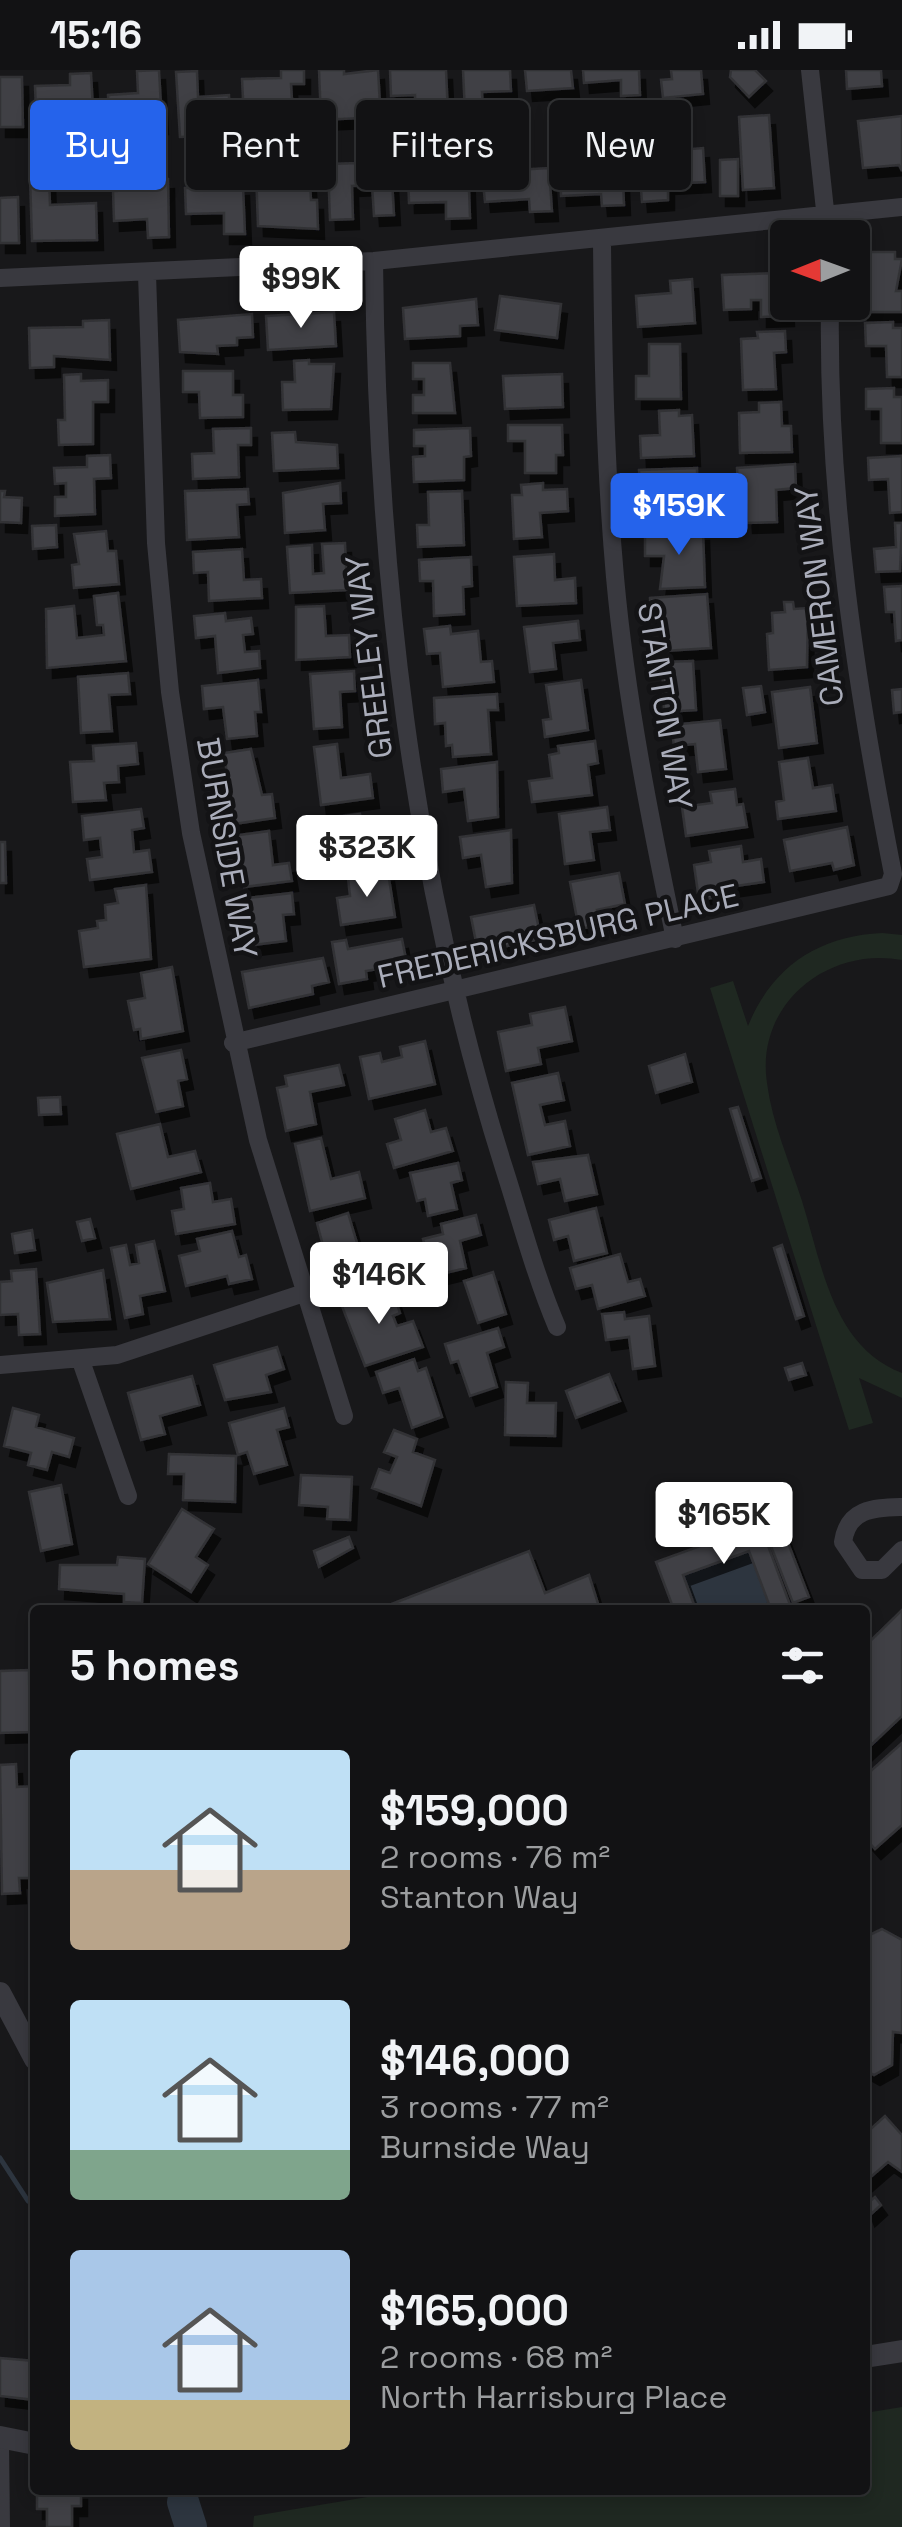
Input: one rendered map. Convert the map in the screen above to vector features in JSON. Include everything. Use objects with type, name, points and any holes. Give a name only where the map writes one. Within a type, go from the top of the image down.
[{"type":"street","points":[[810,70],[826,218]]},
{"type":"street","points":[[0,278],[374,261],[602,241],[902,207]]},
{"type":"street","name":"STANTON WAY","points":[[602,241],[604,416],[615,578],[634,729],[675,939]]},
{"type":"street","name":"GREELEY WAY","points":[[374,261],[381,496],[396,662],[419,816],[455,991],[484,1104],[557,1326]]},
{"type":"street","name":"BURNSIDE WAY","points":[[147,274],[156,543],[170,692],[191,833],[233,1043],[304,1293],[344,1416]]},
{"type":"street","name":"CAMERON WAY","points":[[831,320],[836,495],[848,615],[892,880]]},
{"type":"street","name":"FREDERICKSBURG PLACE","points":[[233,1043],[882,889],[892,880]]},
{"type":"street","points":[[0,1364],[81,1361],[117,1355],[304,1293]]},
{"type":"street","points":[[81,1361],[128,1496]]},
{"type":"street","points":[[902,1506],[867,1508],[857,1514],[848,1523],[843,1542],[862,1570],[892,1564],[902,1550]]},
{"type":"street","points":[[0,1994],[30,2050]]},
{"type":"street","points":[[870,2357],[902,2350]]},
{"type":"street","points":[[1,2527],[0,2439],[30,2443]]},
{"type":"shaded area","points":[[882,933],[902,935],[902,960],[874,958],[848,962],[802,987],[773,1028],[766,1054],[773,1113],[833,1300],[860,1344],[902,1373],[902,1398],[859,1378],[873,1423],[849,1430],[710,988],[733,981],[748,1026],[770,987],[800,958],[837,940]]},
{"type":"shaded area","points":[[749,1551],[769,1605],[694,1605],[683,1575]]},
{"type":"shaded area","points":[[902,2407],[902,2527],[253,2527],[254,2516],[379,2495],[870,2495],[870,2412]]},
{"type":"building","points":[[159,70],[161,100],[108,100],[108,95],[138,93],[137,71]]},
{"type":"building","points":[[281,70],[304,70],[304,84],[291,84],[292,100],[243,100],[242,79],[281,78]]},
{"type":"building","points":[[319,70],[344,70],[344,74],[378,70],[380,100],[356,100],[356,118],[336,119],[336,100],[320,100]]},
{"type":"building","points":[[390,70],[446,70],[447,100],[391,96]]},
{"type":"building","points":[[463,70],[510,70],[511,91],[482,92],[482,100],[464,100]]},
{"type":"building","points":[[525,70],[571,70],[573,88],[527,91]]},
{"type":"building","points":[[583,70],[639,70],[640,95],[621,96],[621,80],[584,83]]},
{"type":"building","points":[[671,70],[701,70],[703,94],[663,98],[661,80],[672,79]]},
{"type":"building","points":[[731,70],[755,70],[766,81],[749,97],[730,77]]},
{"type":"building","points":[[846,70],[881,70],[882,86],[847,89]]},
{"type":"building","points":[[197,71],[198,97],[229,95],[229,100],[186,100],[186,137],[180,137],[176,72]]},
{"type":"building","points":[[91,73],[92,100],[36,100],[35,86],[70,85],[70,74]]},
{"type":"building","points":[[0,77],[22,77],[23,127],[0,127]]},
{"type":"building","points":[[769,115],[774,188],[743,190],[739,117]]},
{"type":"building","points":[[902,116],[902,171],[899,165],[863,168],[858,121]]},
{"type":"building","points":[[703,148],[705,182],[691,183],[691,149]]},
{"type":"building","points":[[738,159],[738,196],[720,196],[720,160]]},
{"type":"building","points":[[356,163],[353,219],[330,220],[329,190],[336,190],[336,164]]},
{"type":"building","points":[[549,168],[552,211],[530,212],[529,199],[485,202],[484,190],[529,190],[529,169]]},
{"type":"building","points":[[166,179],[169,237],[148,238],[147,219],[114,221],[113,191],[166,190]]},
{"type":"building","points":[[185,188],[243,190],[245,234],[224,234],[224,213],[186,214]]},
{"type":"building","points":[[30,190],[49,190],[50,205],[96,203],[97,240],[32,241]]},
{"type":"building","points":[[257,190],[310,190],[311,200],[317,200],[318,229],[258,226]]},
{"type":"building","points":[[372,190],[393,190],[394,215],[374,216]]},
{"type":"building","points":[[409,190],[469,190],[470,218],[446,219],[446,202],[409,203]]},
{"type":"building","points":[[561,190],[623,190],[624,205],[602,206],[601,194],[561,196]]},
{"type":"building","points":[[641,190],[668,190],[668,200],[642,202]]},
{"type":"building","points":[[18,197],[19,243],[0,243],[0,198]]},
{"type":"building","points":[[870,252],[895,252],[895,259],[902,259],[896,291],[902,291],[902,312],[870,312]]},
{"type":"building","points":[[770,273],[770,317],[761,317],[761,300],[751,300],[751,309],[724,310],[722,275]]},
{"type":"building","points":[[692,279],[695,323],[638,327],[636,296],[671,293],[670,281]]},
{"type":"building","points":[[500,296],[561,304],[557,338],[495,330]]},
{"type":"building","points":[[476,299],[478,325],[460,326],[460,336],[405,339],[403,308]]},
{"type":"building","points":[[334,312],[336,346],[268,350],[266,316]]},
{"type":"building","points":[[252,314],[253,337],[237,338],[237,345],[217,346],[218,354],[180,352],[178,320]]},
{"type":"building","points":[[109,320],[110,360],[54,356],[54,367],[30,368],[29,328],[83,327],[83,321]]},
{"type":"building","points":[[893,322],[893,328],[902,328],[902,377],[887,377],[886,346],[866,346],[865,323]]},
{"type":"building","points":[[785,331],[786,352],[774,353],[776,389],[743,390],[741,339],[758,338],[757,332]]},
{"type":"building","points":[[649,344],[680,344],[681,399],[636,399],[636,376],[649,376]]},
{"type":"building","points":[[309,360],[309,364],[334,364],[331,409],[283,410],[282,382],[295,382],[294,361]]},
{"type":"building","points":[[413,363],[450,363],[455,413],[413,413],[413,395],[424,395],[424,379],[413,379]]},
{"type":"building","points":[[183,371],[233,371],[233,395],[243,395],[243,417],[200,418],[199,392],[183,392]]},
{"type":"building","points":[[81,374],[81,381],[108,380],[108,402],[93,402],[93,444],[59,445],[58,420],[65,420],[64,375]]},
{"type":"building","points":[[562,374],[563,407],[505,409],[503,376]]},
{"type":"building","points":[[894,388],[894,397],[902,397],[902,443],[881,443],[881,409],[866,409],[866,389]]},
{"type":"building","points":[[781,402],[782,426],[791,426],[792,452],[740,453],[739,413],[759,412],[759,403]]},
{"type":"building","points":[[679,410],[679,416],[692,415],[694,456],[641,458],[640,436],[660,435],[659,411]]},
{"type":"building","points":[[508,425],[562,425],[563,455],[556,455],[556,473],[525,473],[525,441],[508,441]]},
{"type":"building","points":[[251,428],[251,445],[238,445],[239,477],[193,479],[192,454],[214,453],[213,429]]},
{"type":"building","points":[[470,428],[471,456],[464,457],[464,480],[414,482],[413,457],[425,456],[425,446],[414,446],[414,430]]},
{"type":"building","points":[[295,432],[296,442],[337,445],[338,468],[274,471],[272,433]]},
{"type":"building","points":[[110,455],[111,478],[94,479],[95,514],[55,516],[55,497],[66,497],[66,483],[55,484],[54,468],[87,467],[87,456]]},
{"type":"building","points":[[902,456],[902,512],[890,513],[888,479],[869,480],[868,458]]},
{"type":"building","points":[[795,464],[796,488],[776,490],[777,522],[747,523],[745,491],[738,491],[737,468]]},
{"type":"building","points":[[697,468],[699,520],[663,521],[661,493],[640,493],[639,470]]},
{"type":"building","points":[[340,483],[341,503],[323,504],[325,530],[285,533],[283,493]]},
{"type":"building","points":[[543,483],[543,490],[567,489],[568,511],[540,513],[542,537],[514,539],[512,495],[522,495],[521,485]]},
{"type":"building","points":[[248,489],[249,504],[237,505],[239,537],[187,540],[185,491]]},
{"type":"building","points":[[0,491],[5,491],[4,497],[22,498],[21,523],[0,522]]},
{"type":"building","points":[[462,491],[464,545],[418,547],[417,525],[429,525],[428,492]]},
{"type":"building","points":[[895,523],[902,523],[900,571],[876,572],[874,549],[896,547]]},
{"type":"building","points":[[56,525],[57,547],[33,549],[32,526]]},
{"type":"building","points":[[106,531],[108,551],[116,551],[119,584],[74,588],[72,565],[79,564],[74,534]]},
{"type":"building","points":[[703,531],[705,587],[660,589],[664,556],[645,556],[645,533]]},
{"type":"building","points":[[345,543],[347,590],[290,593],[287,547],[312,545],[313,574],[324,573],[322,544]]},
{"type":"building","points":[[242,549],[244,580],[261,579],[262,598],[209,601],[208,572],[194,573],[193,552]]},
{"type":"building","points":[[554,554],[555,580],[575,578],[576,603],[517,606],[514,557]]},
{"type":"building","points":[[471,557],[472,586],[463,587],[464,614],[434,616],[433,581],[420,581],[419,560]]},
{"type":"building","points":[[902,586],[902,640],[896,641],[894,612],[886,612],[884,587]]},
{"type":"building","points":[[118,593],[126,661],[47,668],[46,609],[74,606],[77,638],[104,635],[103,625],[97,625],[94,596]]},
{"type":"building","points":[[707,594],[711,648],[665,651],[664,621],[651,622],[650,598]]},
{"type":"building","points":[[784,602],[793,602],[794,609],[808,608],[807,667],[769,670],[767,634],[773,633],[772,613],[785,612]]},
{"type":"building","points":[[324,606],[326,636],[349,635],[350,657],[296,660],[296,607]]},
{"type":"building","points":[[225,613],[226,621],[251,618],[253,634],[243,635],[245,652],[259,651],[260,668],[218,673],[215,636],[196,638],[194,616]]},
{"type":"building","points":[[578,621],[580,640],[553,643],[556,669],[530,672],[524,627]]},
{"type":"building","points":[[450,626],[451,634],[478,631],[481,662],[492,661],[494,682],[443,687],[440,653],[427,654],[424,629]]},
{"type":"building","points":[[693,661],[696,710],[664,712],[662,662]]},
{"type":"building","points":[[354,671],[355,691],[340,692],[342,727],[314,729],[310,674]]},
{"type":"building","points":[[128,673],[130,694],[109,695],[112,731],[81,733],[78,677]]},
{"type":"building","points":[[258,680],[261,712],[255,712],[257,736],[227,739],[223,707],[204,709],[202,686]]},
{"type":"building","points":[[581,680],[588,730],[545,737],[543,720],[551,719],[546,685]]},
{"type":"building","points":[[761,686],[765,712],[747,715],[743,688]]},
{"type":"building","points":[[810,687],[817,743],[779,748],[772,692]]},
{"type":"building","points":[[902,689],[902,712],[894,713],[892,690]]},
{"type":"building","points":[[497,694],[498,710],[488,710],[491,754],[453,757],[452,745],[446,746],[445,723],[435,724],[434,698]]},
{"type":"building","points":[[720,720],[726,769],[698,772],[695,744],[674,746],[671,725]]},
{"type":"building","points":[[595,741],[598,763],[588,765],[592,795],[532,802],[529,781],[552,778],[549,755],[559,753],[558,746]]},
{"type":"building","points":[[136,743],[138,764],[118,766],[119,782],[104,783],[106,800],[73,802],[70,762],[94,761],[93,746]]},
{"type":"building","points":[[337,744],[341,778],[370,774],[373,798],[321,805],[314,747]]},
{"type":"building","points":[[251,749],[262,795],[272,794],[275,818],[234,824],[224,753]]},
{"type":"building","points":[[808,758],[813,788],[832,785],[836,811],[778,819],[776,802],[784,800],[779,762]]},
{"type":"building","points":[[497,762],[498,817],[468,821],[464,789],[443,792],[441,769]]},
{"type":"building","points":[[735,789],[737,805],[743,804],[747,827],[686,836],[682,807],[712,803],[710,792]]},
{"type":"building","points":[[607,807],[610,830],[590,832],[594,860],[565,864],[559,814]]},
{"type":"building","points":[[141,809],[144,828],[132,830],[134,852],[149,850],[152,872],[90,880],[87,859],[102,857],[100,838],[84,840],[82,816]]},
{"type":"building","points":[[360,814],[363,837],[380,835],[383,858],[334,864],[330,839],[324,839],[321,819]]},
{"type":"building","points":[[847,827],[854,865],[834,870],[832,863],[790,871],[784,840]]},
{"type":"building","points":[[511,830],[512,883],[486,887],[481,855],[463,858],[460,837]]},
{"type":"building","points":[[269,831],[273,865],[289,863],[292,881],[244,887],[241,858],[228,860],[224,837]]},
{"type":"building","points":[[0,842],[5,842],[6,883],[0,883]]},
{"type":"building","points":[[741,846],[743,862],[761,859],[764,882],[722,888],[724,896],[699,900],[694,865],[711,862],[709,851]]},
{"type":"building","points":[[388,872],[395,917],[341,925],[337,898],[350,896],[348,878]]},
{"type":"building","points":[[619,873],[625,904],[597,910],[600,925],[579,929],[570,882]]},
{"type":"building","points":[[146,885],[151,959],[84,967],[79,931],[98,928],[97,921],[106,920],[105,905],[118,903],[115,889]]},
{"type":"building","points":[[292,893],[294,914],[283,915],[286,941],[253,945],[247,898]]},
{"type":"building","points":[[534,905],[541,939],[478,952],[471,917]]},
{"type":"building","points":[[402,939],[407,964],[366,971],[367,979],[339,984],[332,942],[346,940],[348,949]]},
{"type":"building","points":[[323,958],[329,982],[312,986],[313,994],[249,1008],[242,972]]},
{"type":"building","points":[[172,967],[183,1031],[141,1039],[140,1029],[134,1030],[128,1001],[145,998],[141,973]]},
{"type":"building","points":[[565,1007],[572,1041],[538,1048],[541,1064],[506,1071],[498,1032],[532,1025],[530,1014]]},
{"type":"building","points":[[425,1041],[435,1084],[369,1099],[360,1057],[380,1053],[382,1062],[402,1057],[400,1047]]},
{"type":"building","points":[[181,1050],[187,1079],[178,1081],[183,1106],[156,1112],[142,1058]]},
{"type":"building","points":[[685,1054],[692,1082],[656,1093],[649,1066]]},
{"type":"building","points":[[339,1065],[344,1085],[310,1092],[316,1124],[286,1131],[277,1088],[287,1086],[285,1076]]},
{"type":"building","points":[[558,1073],[564,1100],[540,1105],[545,1125],[565,1121],[570,1146],[528,1155],[512,1083]]},
{"type":"building","points":[[60,1097],[61,1114],[39,1115],[38,1098]]},
{"type":"building","points":[[738,1107],[761,1178],[752,1181],[730,1109]]},
{"type":"building","points":[[425,1110],[431,1132],[446,1128],[453,1151],[394,1168],[387,1144],[401,1140],[395,1119]]},
{"type":"building","points":[[160,1124],[168,1157],[195,1151],[201,1172],[131,1189],[117,1134]]},
{"type":"building","points":[[321,1138],[331,1179],[359,1172],[365,1198],[310,1211],[295,1144]]},
{"type":"building","points":[[588,1155],[597,1194],[565,1201],[560,1179],[538,1184],[533,1162]]},
{"type":"building","points":[[458,1163],[462,1180],[451,1183],[457,1209],[428,1216],[425,1199],[417,1201],[410,1173]]},
{"type":"building","points":[[210,1183],[213,1202],[231,1199],[235,1224],[176,1234],[172,1211],[184,1209],[181,1188]]},
{"type":"building","points":[[596,1208],[607,1253],[574,1261],[568,1236],[554,1240],[549,1220]]},
{"type":"building","points":[[348,1213],[361,1256],[368,1253],[375,1279],[335,1291],[317,1223]]},
{"type":"building","points":[[476,1215],[481,1235],[460,1241],[466,1268],[433,1276],[423,1239],[443,1234],[441,1224]]},
{"type":"building","points":[[90,1219],[95,1238],[82,1241],[77,1222]]},
{"type":"building","points":[[32,1230],[35,1250],[15,1253],[12,1234]]},
{"type":"building","points":[[232,1231],[239,1257],[246,1255],[252,1279],[229,1284],[227,1276],[186,1286],[179,1256],[200,1251],[197,1239]]},
{"type":"building","points":[[154,1241],[165,1291],[140,1296],[143,1314],[125,1318],[111,1248],[126,1245],[130,1265],[139,1263],[136,1245]]},
{"type":"building","points":[[782,1245],[804,1316],[796,1319],[774,1248]]},
{"type":"building","points":[[620,1254],[628,1282],[640,1279],[645,1296],[598,1309],[592,1285],[576,1289],[570,1268]]},
{"type":"building","points":[[36,1269],[40,1334],[19,1335],[18,1314],[0,1315],[0,1282],[12,1281],[11,1271]]},
{"type":"building","points":[[103,1270],[110,1319],[53,1322],[47,1283]]},
{"type":"building","points":[[493,1272],[506,1314],[478,1323],[464,1281]]},
{"type":"building","points":[[392,1289],[400,1313],[393,1316],[397,1326],[413,1321],[423,1347],[365,1366],[340,1301]]},
{"type":"building","points":[[624,1312],[625,1319],[649,1316],[655,1366],[633,1369],[629,1337],[606,1340],[602,1314]]},
{"type":"building","points":[[498,1328],[504,1347],[487,1353],[497,1387],[470,1396],[458,1361],[451,1363],[445,1344]]},
{"type":"building","points":[[277,1347],[284,1369],[266,1375],[271,1392],[225,1400],[214,1365]]},
{"type":"building","points":[[414,1359],[418,1371],[426,1368],[442,1417],[412,1428],[399,1388],[383,1393],[376,1372]]},
{"type":"building","points":[[802,1363],[806,1375],[789,1380],[785,1368]]},
{"type":"building","points":[[609,1374],[620,1401],[576,1418],[566,1391]]},
{"type":"building","points":[[192,1376],[200,1405],[160,1416],[165,1434],[141,1440],[128,1393]]},
{"type":"building","points":[[506,1382],[528,1383],[527,1403],[556,1403],[555,1436],[505,1435]]},
{"type":"building","points":[[13,1408],[39,1415],[36,1427],[74,1438],[69,1457],[52,1452],[47,1470],[28,1465],[31,1453],[4,1446]]},
{"type":"building","points":[[284,1408],[289,1427],[277,1430],[287,1465],[254,1474],[247,1452],[238,1455],[229,1423]]},
{"type":"building","points":[[394,1430],[417,1439],[413,1452],[435,1460],[421,1506],[372,1488],[379,1469],[390,1473],[397,1457],[384,1452]]},
{"type":"building","points":[[169,1454],[236,1456],[235,1502],[183,1500],[184,1474],[168,1474]]},
{"type":"building","points":[[301,1475],[352,1477],[350,1520],[327,1519],[328,1507],[299,1505]]},
{"type":"building","points":[[61,1485],[72,1544],[41,1551],[29,1492]]},
{"type":"building","points":[[182,1509],[214,1529],[196,1557],[208,1565],[191,1592],[148,1564]]},
{"type":"building","points":[[760,1524],[790,1605],[769,1605],[749,1551],[683,1575],[694,1605],[672,1605],[656,1562]]},
{"type":"building","points":[[785,1535],[809,1597],[793,1603],[769,1541]]},
{"type":"building","points":[[349,1537],[353,1548],[319,1567],[314,1551]]},
{"type":"building","points":[[529,1551],[545,1593],[589,1575],[598,1605],[389,1605]]},
{"type":"building","points":[[118,1557],[145,1559],[142,1603],[124,1602],[124,1594],[59,1589],[60,1565],[117,1565]]},
{"type":"building","points":[[902,1610],[902,1716],[870,1746],[870,1641]]},
{"type":"building","points":[[29,1670],[30,1732],[0,1733],[0,1671]]},
{"type":"building","points":[[902,1743],[902,1825],[875,1849],[870,1844],[870,1772]]},
{"type":"building","points":[[16,1764],[17,1787],[30,1786],[30,1878],[19,1878],[20,1893],[2,1894],[0,1765]]},
{"type":"building","points":[[882,1929],[902,1940],[902,2033],[893,2032],[892,2065],[874,2075],[870,2073],[870,1935]]},
{"type":"building","points":[[885,2116],[902,2135],[902,2172],[888,2162],[870,2178],[870,2130]]},
{"type":"building","points":[[875,2197],[881,2205],[870,2215],[870,2201]]},
{"type":"building","points":[[0,2358],[30,2361],[30,2399],[0,2396]]},
{"type":"building","points":[[37,2495],[81,2495],[81,2506],[72,2506],[72,2527],[47,2527],[47,2509],[37,2509]]},
{"type":"waterway","points":[[0,2158],[28,2201]]},
{"type":"waterway","points":[[183,2502],[191,2527]]}]
